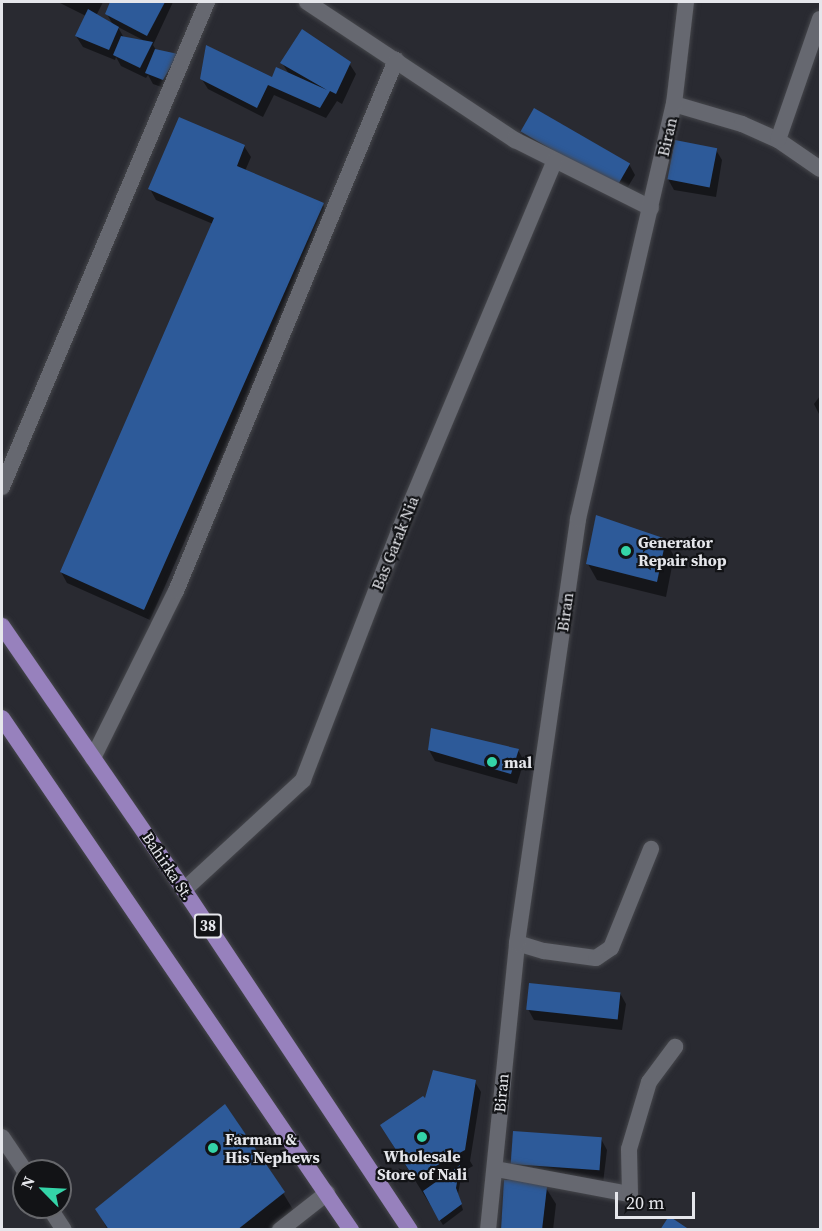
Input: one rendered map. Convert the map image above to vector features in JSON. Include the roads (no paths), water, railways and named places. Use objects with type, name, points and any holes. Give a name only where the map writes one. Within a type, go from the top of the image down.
[{"type":"main road","name":"Bahirka St.","points":[[2,626],[184,890],[410,1230]]},
{"type":"main road","points":[[2,718],[351,1230]]},
{"type":"street","points":[[2,487],[207,2]]},
{"type":"street","points":[[307,2],[515,140],[651,208]]},
{"type":"street","name":"Biran","points":[[488,1230],[496,1169],[517,943],[578,519],[674,104],[686,2]]},
{"type":"street","points":[[778,140],[820,19]]},
{"type":"street","points":[[93,758],[176,591],[396,60]]},
{"type":"street","points":[[674,104],[742,124],[778,140],[820,169]]},
{"type":"street","name":"Bas Garak Nia","points":[[184,890],[303,780],[399,531],[555,160]]},
{"type":"street","points":[[517,943],[544,951],[596,958],[611,948],[651,849]]},
{"type":"street","points":[[496,1169],[630,1194],[629,1149],[649,1082],[675,1047]]},
{"type":"street","points":[[2,1137],[17,1159]]},
{"type":"street","points":[[280,1230],[327,1194]]},
{"type":"place","name":"Generator Repair shop","points":[[626,551]]},
{"type":"place","name":"mal","points":[[492,762]]},
{"type":"place","name":"Wholesale Store of Nali","points":[[422,1137]]},
{"type":"place","name":"Farman & His Nephews","points":[[213,1148]]}]
